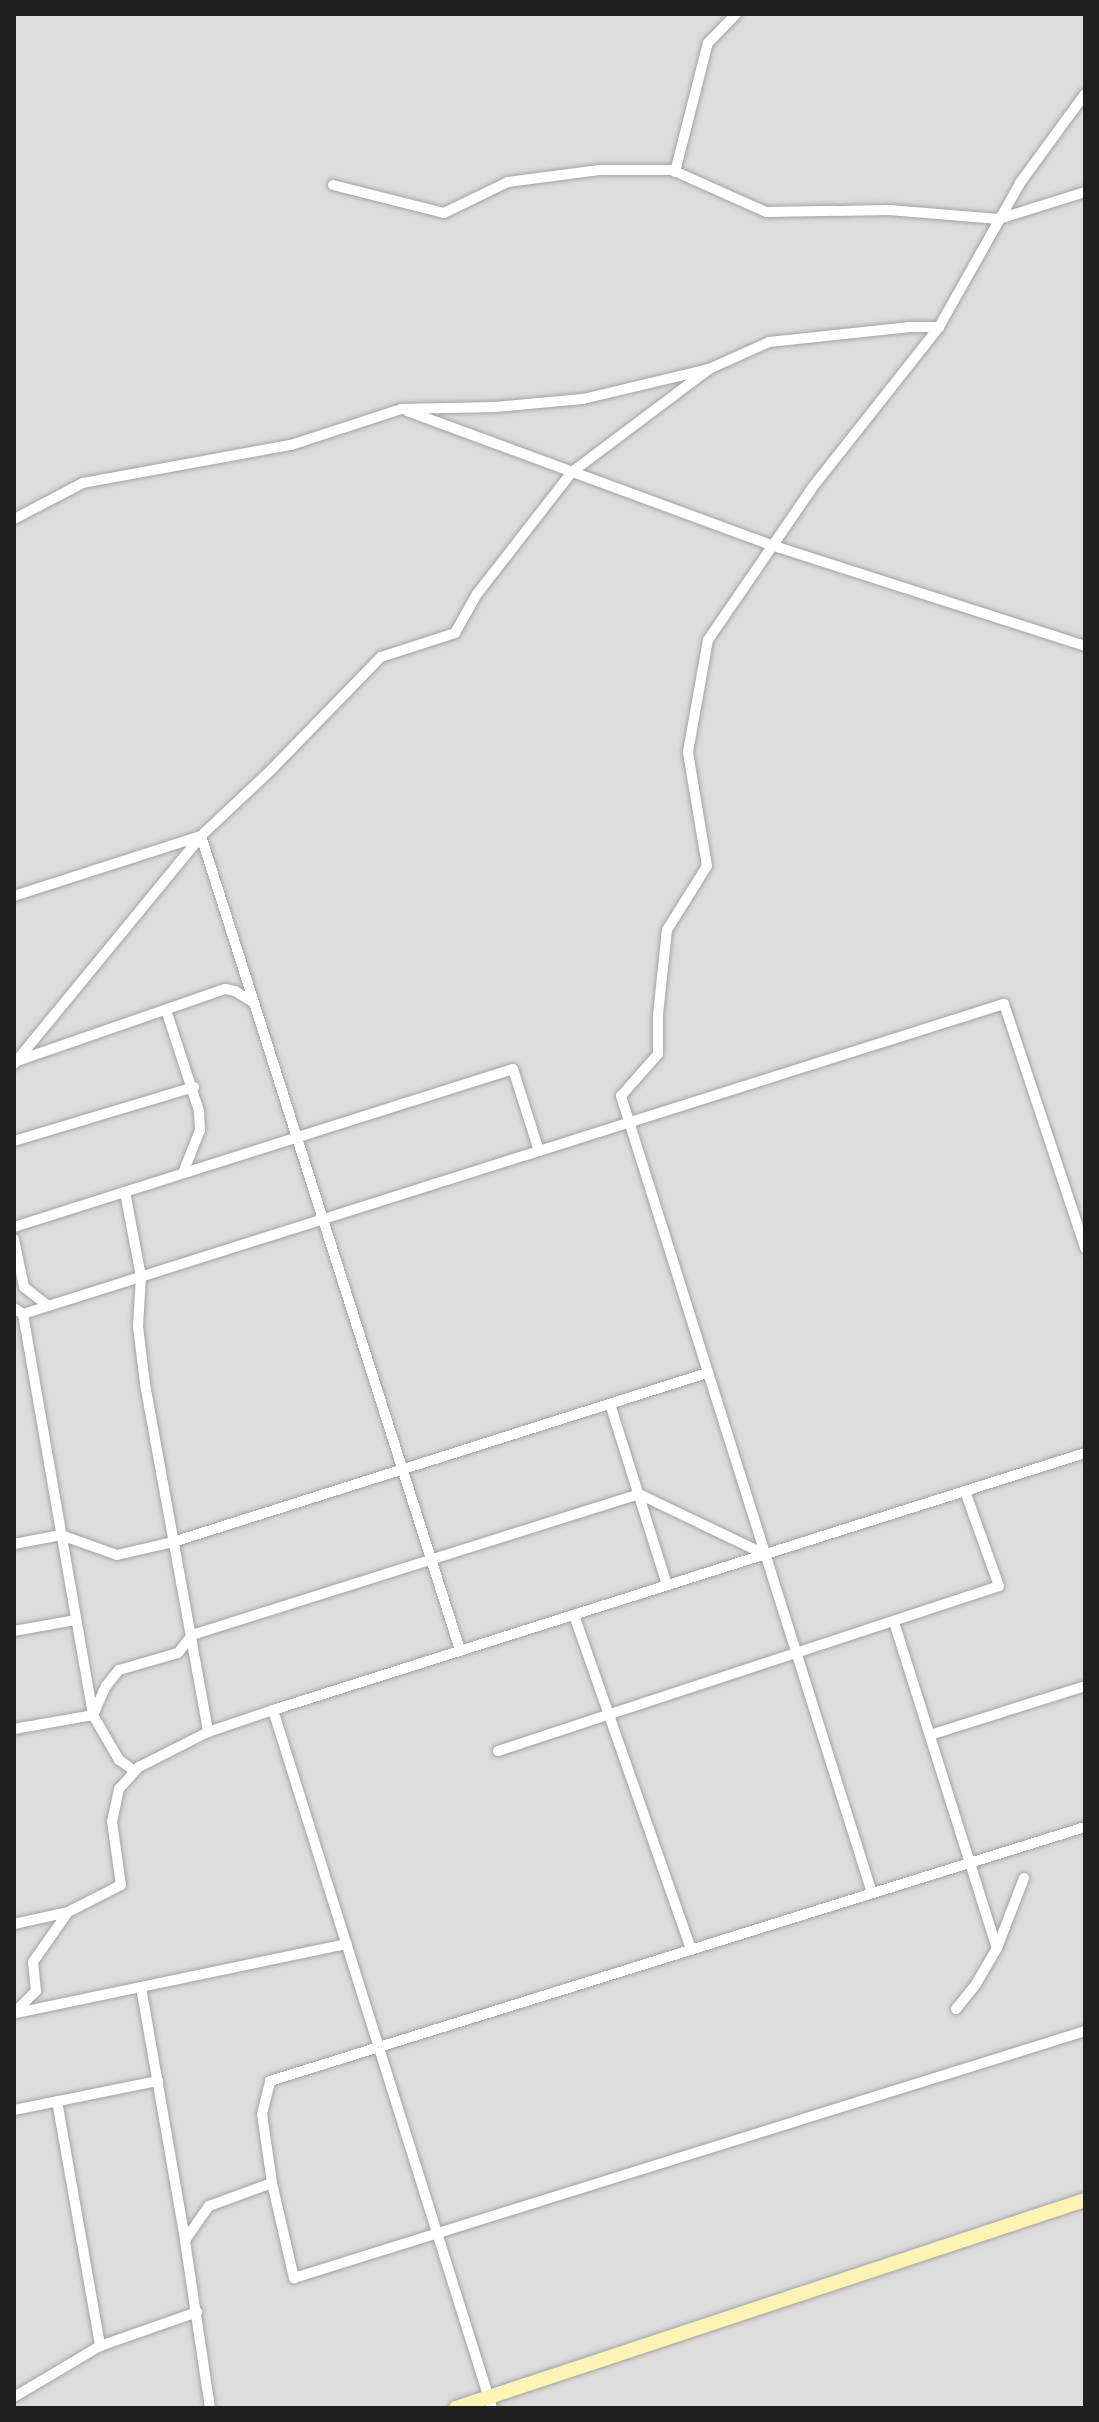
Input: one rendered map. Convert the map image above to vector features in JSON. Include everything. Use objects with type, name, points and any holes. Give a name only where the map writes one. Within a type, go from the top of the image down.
[{"type":"main road","points":[[456,2408],[491,2403],[1085,2200]]},
{"type":"street","points":[[675,172],[708,43],[736,14]]},
{"type":"street","points":[[872,1893],[621,1096],[658,1054],[658,1015],[667,930],[707,866],[688,752],[708,640],[771,545],[939,327],[1020,183],[1085,94]]},
{"type":"street","points":[[333,185],[444,213],[508,182],[599,170],[675,172],[766,212],[889,210],[999,219],[1085,192]]},
{"type":"street","points":[[14,519],[83,483],[291,445],[401,409],[495,407],[583,399],[709,369],[769,342],[824,334],[939,327]]},
{"type":"street","points":[[15,1063],[201,836],[272,769],[381,657],[455,633],[477,594],[572,472],[709,369]]},
{"type":"street","points":[[401,409],[771,545],[1085,646]]},
{"type":"street","points":[[14,896],[201,836]]},
{"type":"street","points":[[201,836],[460,1650]]},
{"type":"street","points":[[15,1063],[225,989],[235,991],[254,1003]]},
{"type":"street","points":[[135,1771],[119,1760],[93,1715],[18,1311],[48,1306],[1004,1004],[1085,1248]]},
{"type":"street","points":[[166,1010],[194,1087],[200,1130],[183,1173]]},
{"type":"street","points":[[14,1227],[513,1069],[539,1151]]},
{"type":"street","points":[[14,1141],[194,1087]]},
{"type":"street","points":[[125,1192],[141,1277],[138,1326],[208,1732]]},
{"type":"street","points":[[14,1239],[24,1287],[48,1306]]},
{"type":"street","points":[[14,1544],[61,1535],[117,1555],[173,1542],[707,1373]]},
{"type":"street","points":[[610,1404],[667,1585]]},
{"type":"street","points":[[14,1924],[68,1912],[121,1885],[112,1822],[119,1789],[135,1771],[208,1732],[1085,1453]]},
{"type":"street","points":[[498,1751],[999,1586],[965,1491]]},
{"type":"street","points":[[93,1715],[106,1686],[119,1670],[178,1653],[192,1635],[639,1494],[764,1554]]},
{"type":"street","points":[[574,1615],[691,1950]]},
{"type":"street","points":[[14,1631],[76,1620]]},
{"type":"street","points":[[894,1622],[997,1948]]},
{"type":"street","points":[[930,1735],[1085,1686]]},
{"type":"street","points":[[273,1710],[491,2403]]},
{"type":"street","points":[[14,1729],[93,1715]]},
{"type":"street","points":[[1085,1827],[270,2081],[262,2114],[272,2183],[294,2278],[1085,2031]]},
{"type":"street","points":[[956,2009],[976,1984],[997,1948],[1024,1878]]},
{"type":"street","points":[[14,2013],[36,1991],[33,1962],[68,1912]]},
{"type":"street","points":[[14,2013],[347,1944]]},
{"type":"street","points":[[141,1987],[197,2312],[210,2408]]},
{"type":"street","points":[[14,2110],[158,2081]]},
{"type":"street","points":[[57,2101],[100,2346]]},
{"type":"street","points":[[185,2240],[209,2206],[272,2183]]},
{"type":"street","points":[[14,2397],[100,2346],[197,2312]]},
{"type":"shaded area","points":[[14,14],[1085,14],[1085,2408],[14,2408]]}]
